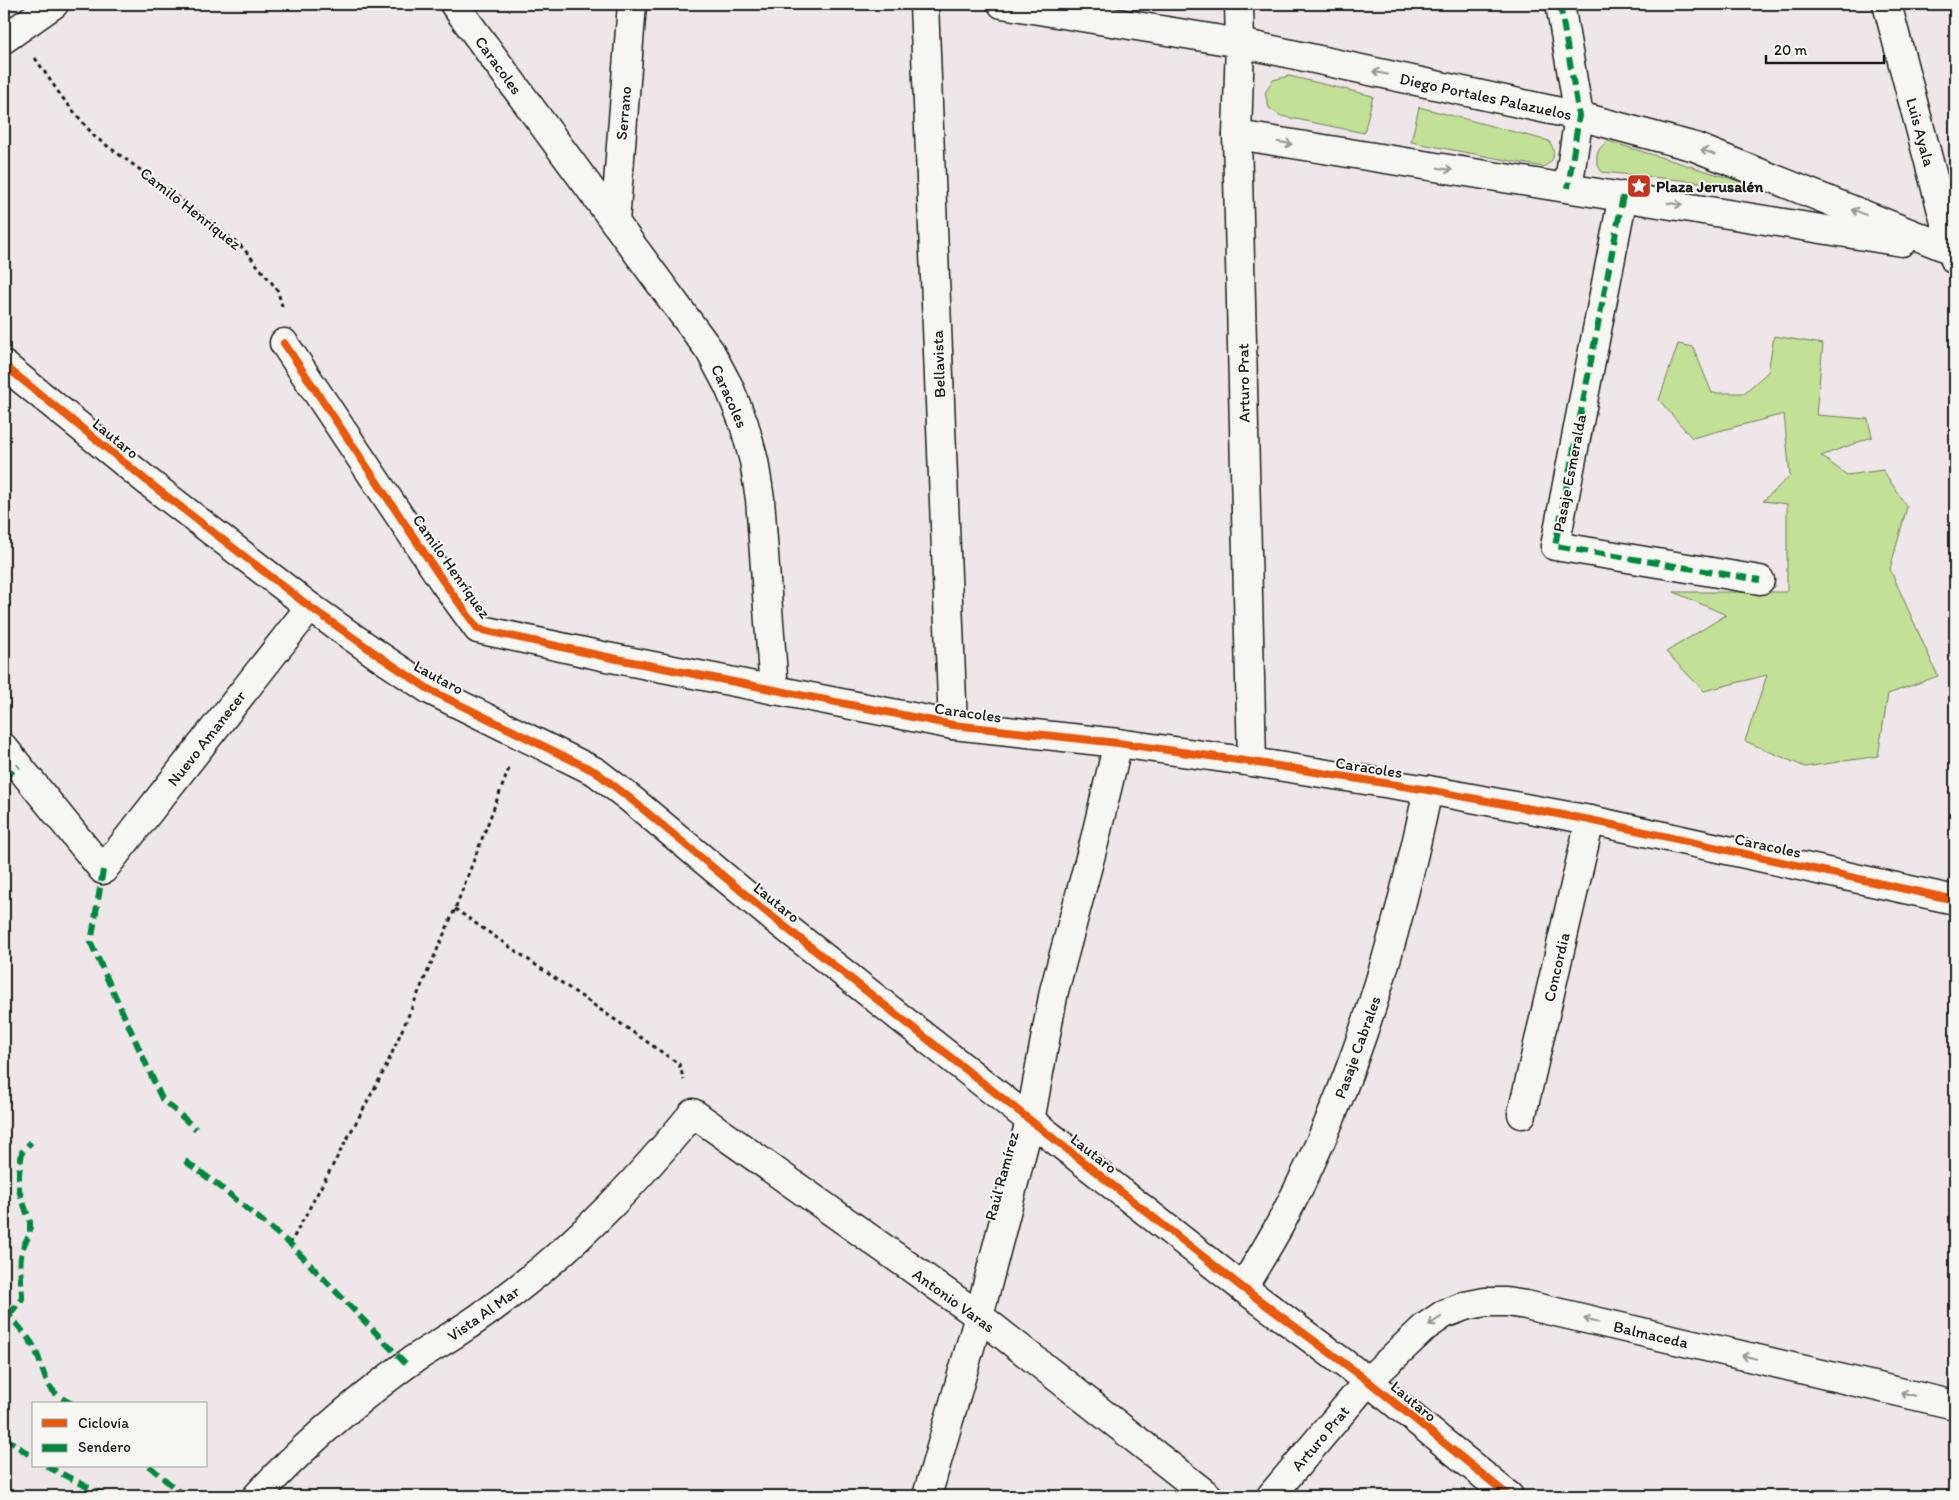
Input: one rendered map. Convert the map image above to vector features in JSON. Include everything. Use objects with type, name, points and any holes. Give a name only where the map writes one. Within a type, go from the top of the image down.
[{"type":"street","points":[[10,35],[54,4]]},
{"type":"street","name":"Caracoles","points":[[454,4],[710,351],[729,387],[744,424],[754,461],[760,499],[774,690],[953,725],[1118,743],[1428,790],[1590,820],[1955,900]]},
{"type":"street","name":"Serrano","points":[[615,222],[632,4]]},
{"type":"street","name":"Bellavista","points":[[924,4],[953,725]]},
{"type":"street","name":"Diego Portales Palazuelos","points":[[1002,4],[1240,43],[1579,116],[1695,147],[1954,254]]},
{"type":"street","name":"Arturo Prat","points":[[1239,4],[1240,43],[1237,136],[1252,762]]},
{"type":"street","points":[[1560,4],[1579,116],[1568,188]]},
{"type":"street","name":"Luis Ayala","points":[[1887,4],[1954,254]]},
{"type":"street","points":[[1237,136],[1623,196],[1954,254]]},
{"type":"street","name":"Pasaje Esmeralda","points":[[1623,196],[1555,546],[1760,580]]},
{"type":"street","name":"Camilo Henríquez","points":[[284,343],[478,630],[774,690]]},
{"type":"street","name":"Lautaro","points":[[4,365],[152,485],[310,607],[390,664],[430,690],[596,772],[770,915],[1243,1288],[1368,1381],[1509,1496]]},
{"type":"street","name":"Nuevo Amanecer","points":[[4,748],[102,870],[310,607]]},
{"type":"street","name":"Raúl Ramírez","points":[[927,1496],[979,1316],[1030,1121],[1054,991],[1094,843],[1118,743]]},
{"type":"street","name":"Pasaje Cabrales","points":[[1243,1288],[1286,1213],[1326,1130],[1359,1046],[1390,952],[1410,877],[1428,790]]},
{"type":"street","name":"Concordia","points":[[1522,1114],[1590,820]]},
{"type":"street","name":"Antonio Varas","points":[[693,1113],[979,1316],[1208,1496]]},
{"type":"street","name":"Vista Al Mar","points":[[258,1496],[281,1470],[322,1430],[364,1396],[406,1364],[466,1327],[521,1286],[574,1241],[616,1201],[693,1113]]},
{"type":"street","name":"Balmaceda","points":[[1368,1381],[1425,1327],[1444,1314],[1465,1306],[1485,1302],[1506,1302],[1955,1405]]},
{"type":"street","name":"Arturo Prat","points":[[1271,1496],[1368,1381]]},
{"type":"path","points":[[290,1244],[385,1069],[455,909],[522,736]]},
{"type":"path","points":[[455,909],[679,1064],[693,1113]]},
{"type":"green space","points":[[1289,76],[1373,96],[1364,133],[1281,116],[1269,108],[1265,93],[1273,80]]},
{"type":"green space","points":[[1419,107],[1549,141],[1554,156],[1543,167],[1411,142]]},
{"type":"green space","points":[[1608,141],[1761,188],[1602,172],[1597,163],[1597,155],[1598,151]]},
{"type":"green space","points":[[1774,336],[1823,344],[1816,415],[1868,419],[1872,437],[1821,456],[1847,475],[1883,470],[1907,507],[1890,569],[1938,676],[1888,694],[1878,756],[1805,767],[1745,741],[1767,675],[1704,691],[1666,652],[1726,615],[1674,592],[1787,592],[1787,504],[1763,501],[1790,476],[1784,414],[1692,438],[1659,400],[1678,344],[1693,347],[1712,393],[1744,393],[1768,372]]},
{"type":"marked path","points":[[1560,4],[1579,116],[1568,188]]},
{"type":"marked path","points":[[1623,196],[1555,546],[1760,580]]},
{"type":"marked path","points":[[4,778],[19,766]]},
{"type":"marked path","points":[[103,870],[91,943],[162,1099],[196,1129]]},
{"type":"marked path","points":[[9,1315],[22,1299],[21,1257],[25,1242],[30,1235],[30,1222],[19,1190],[19,1173],[22,1152],[31,1142]]},
{"type":"marked path","points":[[185,1161],[217,1184],[290,1244],[406,1364]]},
{"type":"marked path","points":[[4,1309],[31,1342],[49,1385],[62,1399],[69,1402]]},
{"type":"marked path","points":[[4,1437],[32,1457]]},
{"type":"marked path","points":[[50,1468],[106,1496]]},
{"type":"marked path","points":[[151,1468],[184,1496]]},
{"type":"cycle path","points":[[284,343],[443,581],[478,629],[607,657],[953,725],[1118,743],[1428,790],[1590,820],[1955,900]]},
{"type":"cycle path","points":[[4,365],[152,485],[310,607],[382,658],[430,690],[596,772],[770,915],[1243,1288],[1368,1381],[1509,1496]]},
{"type":"place","name":"Plaza Jerusalén","points":[[1639,186]]}]
